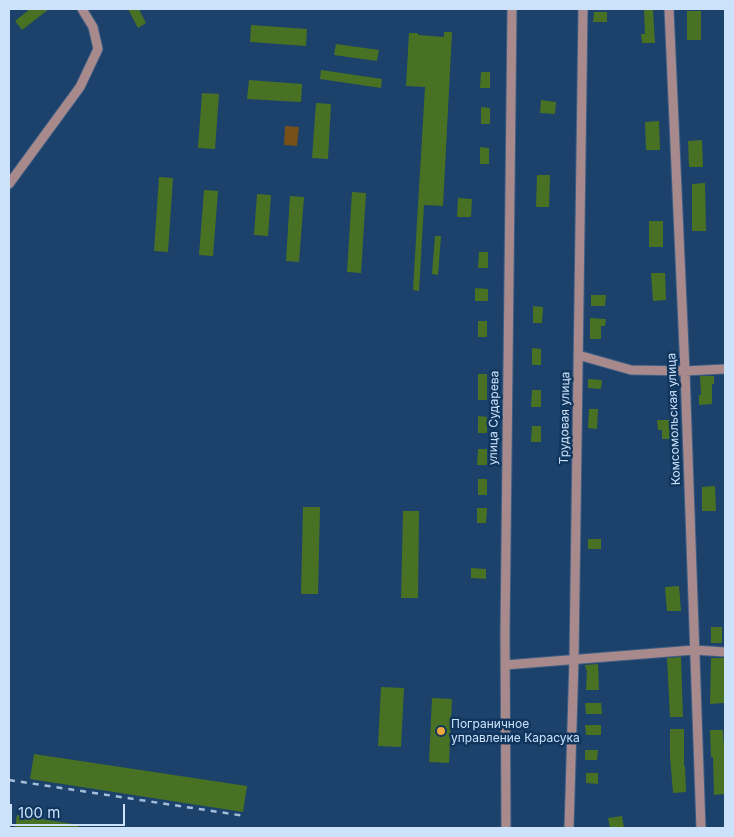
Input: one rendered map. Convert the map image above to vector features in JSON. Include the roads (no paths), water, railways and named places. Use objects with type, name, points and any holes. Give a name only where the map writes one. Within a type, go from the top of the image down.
[{"type":"street","points":[[9,184],[80,87],[98,49],[93,27],[82,9]]},
{"type":"street","name":"улица Сударева","points":[[506,828],[505,665],[512,9]]},
{"type":"street","name":"Трудовая улица","points":[[569,828],[574,659],[583,9]]},
{"type":"street","name":"Комсомольская улица","points":[[669,9],[701,828]]},
{"type":"street","points":[[578,355],[631,370],[684,371],[725,369]]},
{"type":"street","points":[[505,665],[694,650],[725,652]]},
{"type":"railway","points":[[9,780],[245,816]]},
{"type":"place","name":"Пограничное управление Карасука","points":[[441,731]]}]
